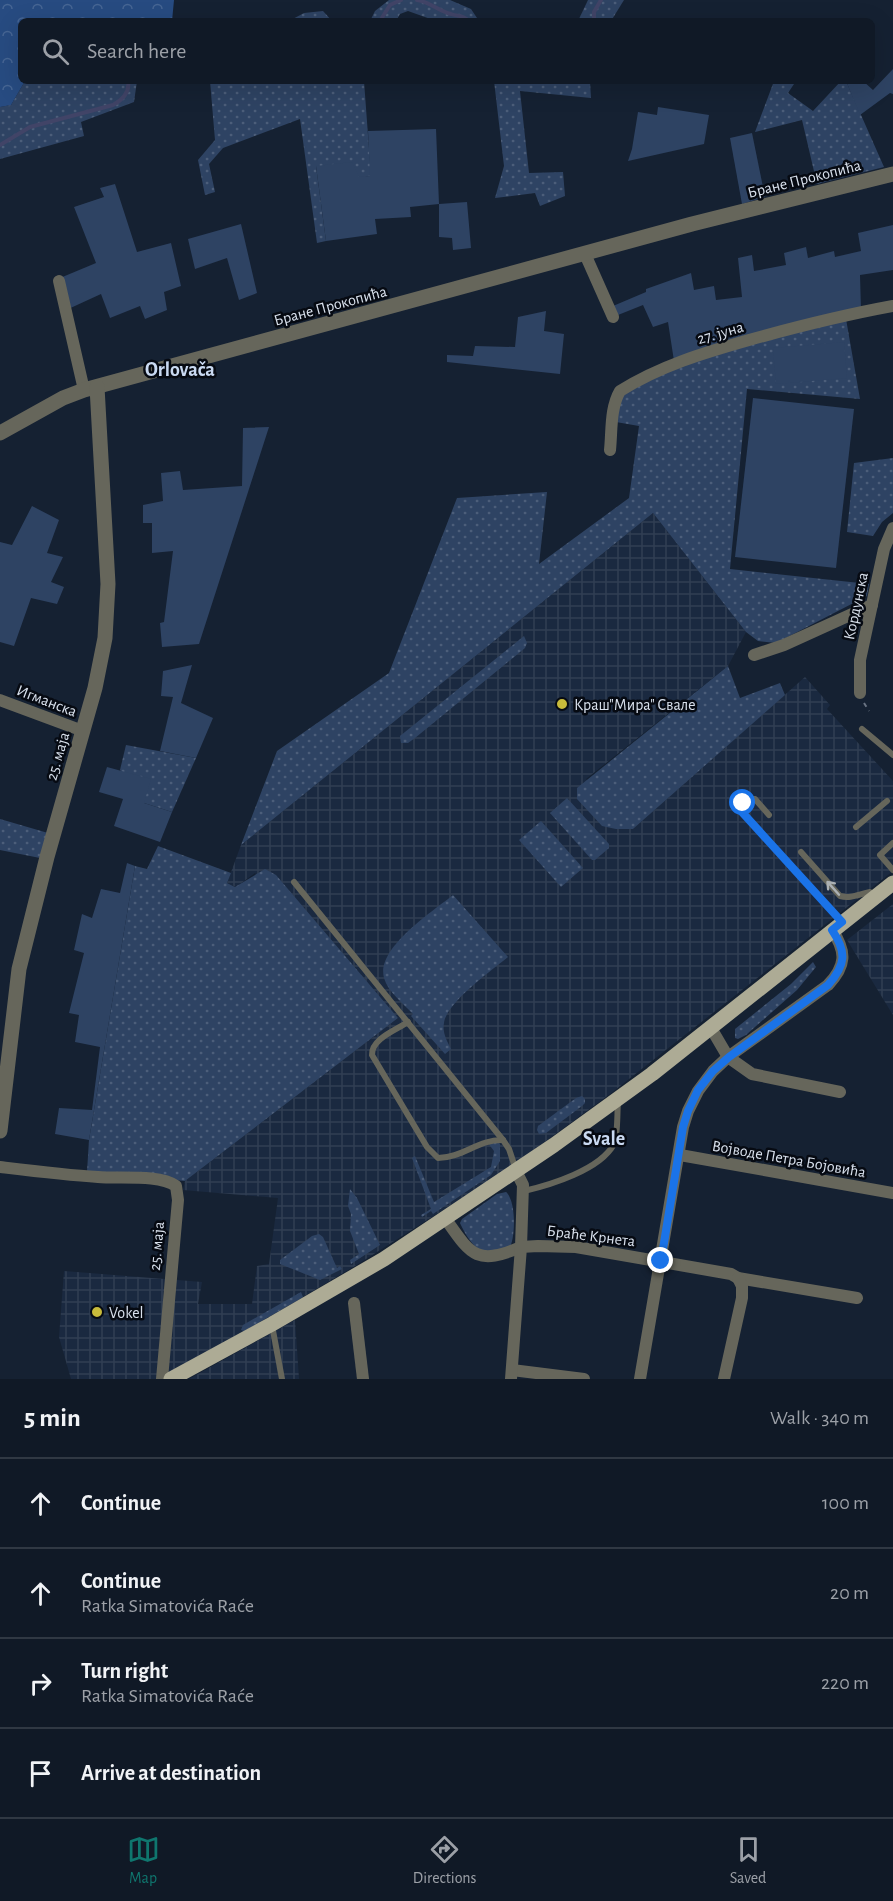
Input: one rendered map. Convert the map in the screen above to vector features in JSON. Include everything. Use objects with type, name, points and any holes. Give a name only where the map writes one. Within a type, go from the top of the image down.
[{"type":"main road","points":[[171,1378],[272,1324],[384,1258],[516,1171],[619,1098],[711,1028],[893,883]]},
{"type":"street","name":"Бране Прокопића","points":[[1,431],[63,398],[91,388],[692,224],[893,174]]},
{"type":"street","points":[[585,254],[613,316]]},
{"type":"street","points":[[59,281],[91,388]]},
{"type":"street","name":"27. јуна","points":[[610,450],[615,404],[620,391],[653,372],[682,360],[773,334],[893,306]]},
{"type":"street","name":"25. маја","points":[[0,1131],[20,969],[47,857],[95,688],[108,614],[106,531],[91,388]]},
{"type":"street","name":"Кордунска","points":[[860,693],[860,660],[884,549],[893,528]]},
{"type":"street","points":[[754,655],[784,645],[872,604]]},
{"type":"street","name":"Игманска","points":[[0,699],[83,731]]},
{"type":"street","points":[[640,1379],[683,1127],[688,1111],[698,1090],[713,1071],[828,985],[837,974],[843,952],[837,926]]},
{"type":"street","points":[[711,1028],[729,1057],[752,1074],[840,1092]]},
{"type":"street","name":"Војводе Петра Бојовића","points":[[680,1155],[893,1193]]},
{"type":"street","name":"25. маја","points":[[0,1167],[99,1178],[168,1181],[176,1186],[178,1200],[171,1378]]},
{"type":"street","points":[[516,1171],[524,1191],[512,1374],[584,1379]]},
{"type":"street","name":"Браће Крнета","points":[[445,1218],[471,1252],[480,1257],[500,1256],[521,1247],[576,1247],[856,1298]]},
{"type":"street","points":[[724,1379],[742,1298],[742,1286],[738,1278]]},
{"type":"street","points":[[354,1303],[363,1379]]},
{"type":"lane","points":[[862,729],[893,755]]},
{"type":"lane","points":[[769,815],[755,799],[747,801],[741,808],[741,811],[837,926]]},
{"type":"lane","points":[[856,827],[887,801]]},
{"type":"lane","points":[[893,843],[880,855],[893,870]]},
{"type":"lane","points":[[801,852],[840,896],[850,898],[870,892],[876,896]]},
{"type":"lane","points":[[294,882],[503,1140],[509,1149],[516,1171]]},
{"type":"lane","points":[[408,1022],[376,1042],[372,1055],[427,1147],[438,1158],[450,1158],[491,1140],[503,1140]]},
{"type":"lane","points":[[524,1191],[549,1185],[582,1171],[603,1157],[615,1143],[619,1098]]},
{"type":"lane","points":[[272,1324],[282,1379]]},
{"type":"shaded area","points":[[389,0],[450,0],[471,9],[477,18],[428,18],[408,11],[400,14],[398,18],[372,18],[375,11]]},
{"type":"shaded area","points":[[588,0],[624,0],[613,18],[579,18]]},
{"type":"shaded area","points":[[323,11],[329,18],[295,18],[304,13]]},
{"type":"shaded area","points":[[893,69],[893,94],[890,93],[860,115],[847,84],[866,84],[873,90]]},
{"type":"shaded area","points":[[23,84],[137,84],[134,102],[81,122],[84,136],[0,159],[0,107],[11,105]]},
{"type":"shaded area","points":[[210,84],[364,84],[371,176],[359,178],[316,166],[326,241],[317,243],[300,119],[223,148],[209,164],[215,192],[205,195],[198,160],[215,140]]},
{"type":"shaded area","points":[[494,84],[590,84],[591,98],[520,91],[529,173],[563,172],[565,196],[540,206],[535,193],[495,198],[504,166]]},
{"type":"shaded area","points":[[773,84],[794,84],[788,93],[813,111],[838,84],[847,84],[884,167],[817,184],[802,120],[755,132]]},
{"type":"shaded area","points":[[658,107],[709,115],[704,144],[628,161],[638,112],[657,115]]},
{"type":"shaded area","points":[[436,129],[439,204],[410,207],[411,217],[375,219],[377,234],[326,241],[316,166],[352,162],[359,177],[370,176],[368,131]]},
{"type":"shaded area","points":[[752,133],[765,197],[742,204],[730,138]]},
{"type":"shaded area","points":[[115,184],[137,252],[171,243],[181,286],[164,292],[167,310],[145,319],[140,306],[110,318],[101,294],[64,311],[60,278],[96,263],[74,207],[104,197],[100,188]]},
{"type":"shaded area","points":[[467,202],[471,248],[453,250],[452,238],[439,237],[439,204]]},
{"type":"shaded area","points":[[241,224],[257,293],[239,300],[227,258],[195,269],[188,239]]},
{"type":"shaded area","points":[[893,225],[893,270],[860,275],[861,310],[674,361],[668,322],[653,327],[643,305],[618,315],[613,306],[646,292],[646,289],[691,273],[694,290],[714,286],[716,300],[742,297],[738,258],[752,255],[754,271],[786,265],[784,253],[806,247],[808,258],[834,251],[835,257],[861,251],[858,233]]},
{"type":"shaded area","points":[[546,311],[544,331],[564,334],[560,374],[447,362],[447,355],[473,356],[475,346],[515,347],[518,317]]},
{"type":"shaded area","points":[[846,319],[860,399],[747,389],[730,569],[869,584],[867,596],[776,643],[758,641],[746,632],[653,513],[241,845],[277,751],[389,673],[457,498],[547,492],[539,564],[629,498],[639,426],[616,422],[625,391],[703,357]]},
{"type":"shaded area","points":[[844,342],[847,378],[776,384],[773,348]]},
{"type":"shaded area","points":[[753,398],[854,409],[836,568],[735,557]]},
{"type":"shaded area","points":[[269,427],[199,644],[162,647],[160,623],[164,622],[173,551],[152,553],[152,523],[143,523],[143,505],[163,501],[161,473],[180,471],[183,490],[242,486],[243,428]]},
{"type":"shaded area","points":[[893,458],[893,513],[882,522],[873,536],[847,532],[854,463]]},
{"type":"shaded area","points":[[32,506],[59,520],[47,553],[63,557],[51,582],[64,587],[57,604],[31,598],[14,646],[0,642],[0,542],[12,545]]},
{"type":"shaded area","points":[[653,513],[746,632],[728,666],[586,779],[633,829],[805,677],[830,705],[827,709],[893,781],[893,871],[610,1094],[509,1168],[355,1266],[259,1323],[156,1379],[71,1379],[59,1337],[64,1271],[202,1282],[198,1304],[252,1304],[257,1266],[269,1264],[278,1198],[183,1190],[185,1181],[398,1018],[255,873],[236,887],[227,883],[241,845]]},
{"type":"shaded area","points":[[524,636],[527,643],[525,648],[415,738],[408,743],[401,743],[400,736]]},
{"type":"shaded area","points":[[192,665],[181,703],[213,718],[196,758],[160,751],[173,697],[161,696],[163,671]]},
{"type":"shaded area","points":[[728,666],[740,698],[780,683],[785,695],[633,829],[602,826],[577,799],[577,788]]},
{"type":"shaded area","points":[[126,745],[196,758],[172,812],[144,803],[120,770]]},
{"type":"shaded area","points":[[107,767],[151,779],[144,803],[172,812],[160,842],[114,826],[123,799],[99,792]]},
{"type":"shaded area","points":[[567,798],[609,844],[609,848],[595,860],[592,860],[550,813]]},
{"type":"shaded area","points":[[0,819],[48,833],[40,858],[0,850]]},
{"type":"shaded area","points":[[541,821],[583,868],[561,887],[519,840]]},
{"type":"shaded area","points":[[158,846],[231,873],[227,883],[235,887],[265,869],[276,875],[398,1018],[185,1181],[87,1172],[89,1140],[135,866],[147,869]]},
{"type":"shaded area","points":[[127,863],[135,866],[89,1140],[55,1134],[59,1108],[92,1110],[100,1047],[75,1042],[79,1015],[69,1013],[84,953],[74,950],[82,914],[92,918],[101,889],[120,893]]},
{"type":"shaded area","points":[[453,895],[508,957],[471,987],[447,1015],[444,1030],[451,1049],[445,1054],[389,988],[384,978],[384,967],[388,955],[397,943]]},
{"type":"shaded area","points":[[893,904],[893,1015],[847,940]]},
{"type":"shaded area","points":[[813,962],[816,967],[797,990],[746,1035],[735,1038],[735,1029],[791,984]]},
{"type":"shaded area","points":[[582,1096],[585,1103],[582,1106],[546,1133],[539,1134],[538,1126]]},
{"type":"shaded area","points":[[495,1139],[500,1144],[500,1161],[491,1175],[433,1214],[431,1211],[422,1217],[421,1215],[431,1209],[412,1158],[415,1156],[434,1202],[491,1167],[494,1151],[488,1143]]},
{"type":"shaded area","points":[[350,1189],[357,1198],[380,1245],[351,1264],[350,1260],[359,1254],[350,1231],[351,1214],[348,1206]]},
{"type":"shaded area","points":[[506,1192],[512,1203],[513,1211],[514,1228],[511,1244],[509,1249],[483,1253],[469,1240],[460,1223],[462,1219],[497,1194]]},
{"type":"shaded area","points":[[319,1234],[323,1237],[337,1268],[340,1266],[342,1269],[320,1280],[280,1264],[280,1260],[312,1236]]},
{"type":"shaded area","points":[[301,1292],[303,1297],[300,1299],[244,1331],[241,1330],[243,1325]]},
{"type":"shaded area","points":[[295,1320],[299,1379],[189,1379]]},
{"type":"green space","points":[[0,0],[174,0],[172,18],[18,18],[18,84],[23,84],[11,105],[0,107]]},
{"type":"waterway","points":[[382,18],[390,5],[401,0]]},
{"type":"waterway","points":[[417,0],[465,18]]},
{"type":"waterway","points":[[594,18],[594,12],[601,0]]},
{"type":"waterway","points":[[0,145],[30,127],[113,105],[125,95],[128,84]]},
{"type":"place","name":"Краш\"Мира\" Свале","points":[[562,704]]},
{"type":"place","name":"Vokel","points":[[97,1312]]},
{"type":"district","name":"Orlovača","points":[[180,369]]},
{"type":"district","name":"Svale","points":[[604,1138]]},
{"type":"route","points":[[661,1261],[683,1127],[698,1090],[713,1071],[729,1057],[828,985],[841,965],[843,952],[832,930],[842,922],[741,811],[743,803]]}]
